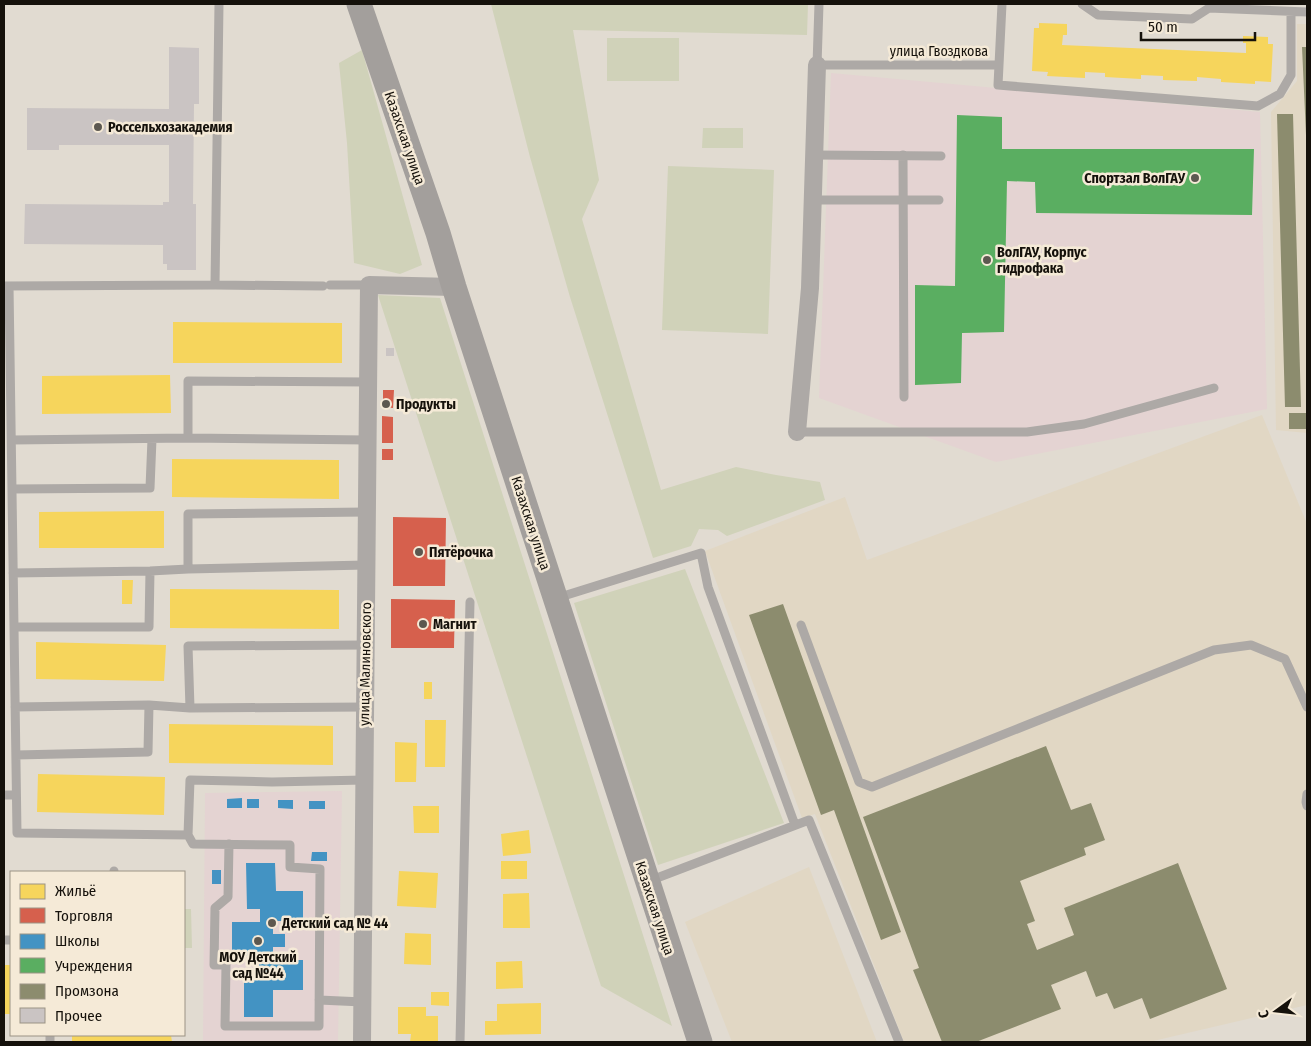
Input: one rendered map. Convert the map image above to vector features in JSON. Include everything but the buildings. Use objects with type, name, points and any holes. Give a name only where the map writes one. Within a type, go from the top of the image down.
[{"type":"main road","name":"Казахская улица","points":[[360,4],[438,233],[700,1042]]},
{"type":"street","points":[[797,432],[810,288],[817,65]]},
{"type":"street","points":[[368,286],[454,287]]},
{"type":"street","name":"улица Малиновского","points":[[362,1042],[368,286]]},
{"type":"lane","points":[[215,285],[219,4]]},
{"type":"lane","points":[[817,65],[819,4]]},
{"type":"lane","name":"улица Гвоздкова","points":[[817,65],[999,65],[1002,4]]},
{"type":"lane","points":[[1082,4],[1098,15],[1192,19],[1209,6],[1307,12]]},
{"type":"lane","points":[[999,65],[998,85],[1258,106],[1280,94],[1291,75],[1291,12]]},
{"type":"lane","points":[[814,155],[940,156]]},
{"type":"lane","points":[[903,155],[904,397]]},
{"type":"lane","points":[[812,200],[939,200]]},
{"type":"lane","points":[[188,835],[17,833],[12,440],[7,286],[368,286]]},
{"type":"lane","points":[[188,438],[188,381],[368,382]]},
{"type":"lane","points":[[797,432],[1027,432],[1084,424],[1214,388]]},
{"type":"lane","points":[[12,440],[188,438],[367,440]]},
{"type":"lane","points":[[12,489],[150,488],[152,439]]},
{"type":"lane","points":[[188,569],[188,514],[367,512]]},
{"type":"lane","points":[[556,598],[701,553],[708,587],[795,825]]},
{"type":"lane","points":[[13,573],[366,566]]},
{"type":"lane","points":[[14,627],[149,627],[150,571]]},
{"type":"lane","points":[[460,1042],[470,602]]},
{"type":"lane","points":[[801,625],[859,782],[872,787],[1214,650],[1251,645],[1285,660],[1307,707]]},
{"type":"lane","points":[[190,708],[188,646],[366,644]]},
{"type":"lane","points":[[15,707],[148,705],[190,708],[365,707]]},
{"type":"lane","points":[[16,755],[148,752],[148,705]]},
{"type":"lane","points":[[229,844],[228,897],[215,908],[214,965],[226,965],[225,1026],[319,1026],[320,869],[290,867],[290,845],[229,844],[193,844],[188,835],[190,780],[272,782],[364,780]]},
{"type":"lane","points":[[1307,794],[1307,806]]},
{"type":"lane","points":[[4,795],[16,795]]},
{"type":"lane","points":[[647,882],[809,820],[899,1042]]},
{"type":"lane","points":[[319,1000],[362,1002]]},
{"type":"shaded area","points":[[1297,24],[1307,24],[1307,433],[1276,430],[1271,112],[1297,81]]},
{"type":"shaded area","points":[[831,73],[1260,112],[1267,409],[996,462],[819,398]]},
{"type":"shaded area","points":[[1262,415],[1307,524],[1307,1005],[1149,1042],[904,1042],[815,814],[802,818],[705,551],[845,497],[867,560]]},
{"type":"shaded area","name":"Детский сад № 44","points":[[342,791],[338,1042],[203,1042],[205,793]]},
{"type":"shaded area","points":[[809,867],[877,1042],[732,1042],[685,922]]},
{"type":"green space","points":[[491,4],[808,4],[807,35],[573,30],[599,180],[582,219],[661,490],[736,467],[820,482],[825,500],[727,536],[718,530],[699,529],[691,546],[653,558],[570,297],[530,157]]},
{"type":"green space","points":[[607,38],[679,38],[679,81],[607,81]]},
{"type":"green space","points":[[362,50],[422,265],[400,274],[354,263],[347,143],[339,63]]},
{"type":"green space","points":[[703,128],[743,128],[743,148],[702,148]]},
{"type":"green space","points":[[668,166],[774,170],[768,334],[662,330]]},
{"type":"green space","points":[[378,295],[440,298],[672,1026],[601,986]]},
{"type":"green space","points":[[685,569],[784,823],[658,865],[574,603]]},
{"type":"green space","points":[[185,909],[191,909],[192,948],[185,948]]},
{"type":"place","name":"Россельхозакадемия","points":[[98,127]]},
{"type":"place","name":"Спортзал ВолГАУ","points":[[1195,178]]},
{"type":"place","name":"ВолГАУ, Корпус гидрофака","points":[[987,260]]},
{"type":"place","name":"Продукты","points":[[386,404]]},
{"type":"place","name":"Пятёрочка","points":[[419,552]]},
{"type":"place","name":"Магнит","points":[[423,624]]},
{"type":"place","name":"Детский сад № 44","points":[[272,923]]},
{"type":"place","name":"МОУ Детский сад №44","points":[[258,941]]}]
